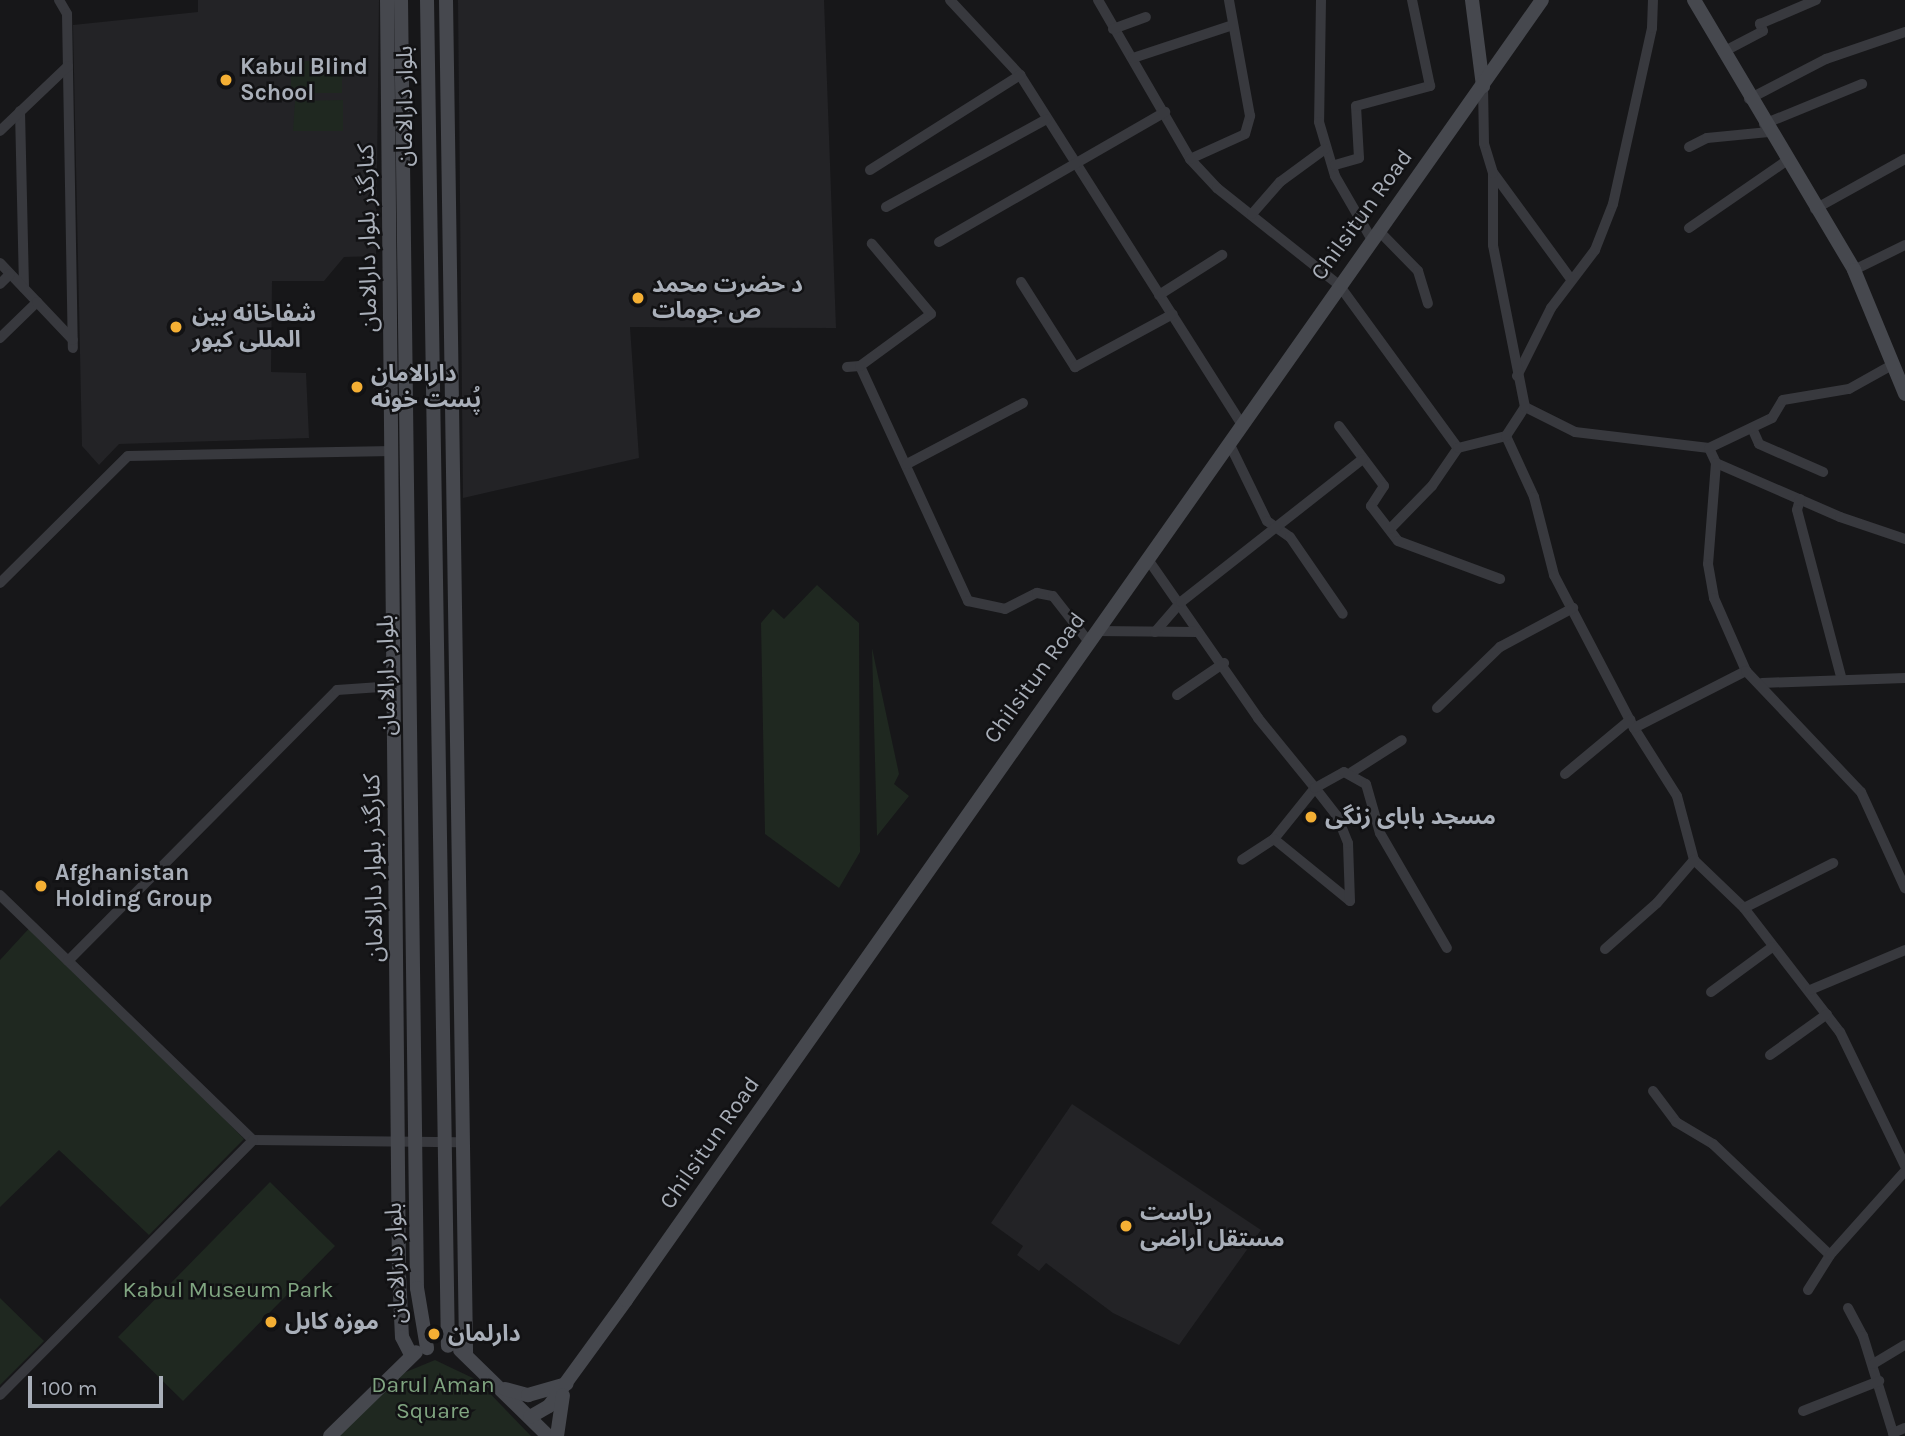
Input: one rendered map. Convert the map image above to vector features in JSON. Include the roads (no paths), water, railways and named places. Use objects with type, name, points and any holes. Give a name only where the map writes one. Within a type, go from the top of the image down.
[{"type":"main road","name":"کنارگذر بلوار دارالامان","points":[[387,0],[400,451],[395,686],[400,1313],[411,1355]]},
{"type":"main road","name":"بلوار دارالامان","points":[[401,0],[400,451],[418,1320],[427,1348]]},
{"type":"main road","name":"بلوار دارالامان","points":[[427,0],[441,1142],[448,1346]]},
{"type":"main road","points":[[446,0],[459,1142],[466,1353]]},
{"type":"main road","points":[[1472,0],[1483,86]]},
{"type":"main road","name":"Chilsitun Road","points":[[567,1383],[1542,0]]},
{"type":"main road","points":[[1695,0],[1749,99],[1854,270],[1899,369],[1905,394]]},
{"type":"main road","points":[[400,451],[432,443],[451,428]]},
{"type":"main road","points":[[330,1436],[411,1355],[427,1348],[448,1346],[466,1353],[548,1436]]},
{"type":"main road","points":[[503,1388],[528,1395],[567,1383]]},
{"type":"main road","points":[[530,1417],[549,1406],[567,1383]]},
{"type":"main road","points":[[556,1436],[556,1414],[567,1383]]},
{"type":"street","points":[[0,263],[73,344],[67,14],[59,0]]},
{"type":"street","points":[[950,0],[1020,75],[1241,425]]},
{"type":"street","points":[[1098,0],[1190,159],[1217,188],[1339,285],[1458,448]]},
{"type":"street","points":[[1190,159],[1245,134],[1250,117],[1230,26],[1229,0]]},
{"type":"street","points":[[1321,0],[1319,122],[1325,149],[1335,165],[1335,176],[1376,235],[1418,271],[1428,303]]},
{"type":"street","points":[[1335,165],[1359,158],[1356,106],[1430,86],[1412,0]]},
{"type":"street","points":[[1517,376],[1570,278],[1595,250],[1613,204],[1653,28],[1653,0]]},
{"type":"street","points":[[1723,51],[1763,31],[1760,24],[1816,0]]},
{"type":"street","points":[[1114,29],[1146,17]]},
{"type":"street","points":[[1133,58],[1230,26]]},
{"type":"street","points":[[1749,99],[1826,59],[1905,32]]},
{"type":"street","points":[[0,131],[68,66]]},
{"type":"street","points":[[870,170],[1020,75]]},
{"type":"street","points":[[1689,147],[1707,138],[1767,128],[1861,84]]},
{"type":"street","points":[[1390,529],[1432,486],[1458,448],[1506,436],[1525,407],[1493,245],[1493,173],[1484,143],[1483,86]]},
{"type":"street","points":[[20,111],[24,288]]},
{"type":"street","points":[[939,242],[1164,112]]},
{"type":"street","points":[[886,208],[1047,119]]},
{"type":"street","points":[[1252,214],[1280,182],[1325,149]]},
{"type":"street","points":[[1815,209],[1905,159]]},
{"type":"street","points":[[1689,228],[1786,161]]},
{"type":"street","points":[[1493,173],[1570,278]]},
{"type":"street","points":[[847,367],[860,366],[931,314],[872,244]]},
{"type":"street","points":[[1854,270],[1905,245]]},
{"type":"street","points":[[1159,295],[1222,255]]},
{"type":"street","points":[[0,284],[10,274]]},
{"type":"street","points":[[1021,282],[1074,367],[1173,314]]},
{"type":"street","points":[[0,338],[37,302]]},
{"type":"street","points":[[860,366],[968,601],[1005,610],[1037,593],[1053,596],[1092,636],[1198,632]]},
{"type":"street","points":[[1525,407],[1575,432],[1709,448],[1779,412],[1783,400],[1849,389],[1899,369]]},
{"type":"street","points":[[907,464],[1023,404]]},
{"type":"street","points":[[1339,426],[1384,486],[1371,506],[1402,543],[1500,579]]},
{"type":"street","points":[[1752,428],[1759,444],[1823,472]]},
{"type":"street","points":[[1506,436],[1534,497],[1554,575],[1632,724],[1682,806],[1694,860],[1744,908],[1772,947],[1810,990],[1860,1066],[1905,1169],[1829,1255],[1808,1290]]},
{"type":"street","points":[[1229,443],[1273,526],[1290,537],[1317,570],[1343,614]]},
{"type":"street","points":[[1709,448],[1716,463],[1709,564],[1714,598],[1746,671],[1762,683],[1861,792],[1905,888]]},
{"type":"street","points":[[0,583],[128,456],[400,451]]},
{"type":"street","points":[[1155,632],[1181,602],[1273,526],[1363,459]]},
{"type":"street","points":[[1716,463],[1905,539]]},
{"type":"street","points":[[1800,499],[1797,510],[1841,676]]},
{"type":"street","points":[[1147,558],[1181,602],[1198,632],[1224,663],[1258,718],[1337,817],[1348,843],[1350,901],[1274,839]]},
{"type":"street","points":[[1437,708],[1500,647],[1573,608]]},
{"type":"street","points":[[1177,695],[1224,663]]},
{"type":"street","points":[[1565,774],[1632,724],[1746,671]]},
{"type":"street","points":[[1762,683],[1841,676],[1905,678]]},
{"type":"street","points":[[68,961],[337,690],[395,686]]},
{"type":"street","points":[[1242,860],[1274,839],[1315,788],[1338,773],[1352,772],[1402,740]]},
{"type":"street","points":[[1352,772],[1366,784],[1380,833],[1447,948]]},
{"type":"street","points":[[1605,948],[1657,903],[1694,860]]},
{"type":"street","points":[[1744,908],[1833,863]]},
{"type":"street","points":[[0,895],[253,1140],[459,1142]]},
{"type":"street","points":[[1711,992],[1772,947]]},
{"type":"street","points":[[1810,990],[1905,950]]},
{"type":"street","points":[[1770,1055],[1826,1014]]},
{"type":"street","points":[[1653,1091],[1676,1122],[1713,1144],[1829,1255]]},
{"type":"street","points":[[0,1395],[253,1140]]},
{"type":"street","points":[[1848,1308],[1873,1364],[1894,1434],[1905,1429]]},
{"type":"street","points":[[1873,1364],[1905,1345]]},
{"type":"street","points":[[1803,1411],[1879,1381]]},
{"type":"place","name":"Kabul Blind School","points":[[226,80]]},
{"type":"place","name":"د حضرت محمد ص جومات","points":[[638,298]]},
{"type":"place","name":"شفاخانه بین المللی کیور","points":[[176,327]]},
{"type":"place","name":"دارالامان پُست خونه","points":[[357,387]]},
{"type":"place","name":"مسجد بابای زنگی","points":[[1311,817]]},
{"type":"place","name":"Afghanistan Holding Group","points":[[41,886]]},
{"type":"place","name":"ریاست مستقل اراضی","points":[[1126,1226]]},
{"type":"place","name":"موزه کابل","points":[[271,1322]]},
{"type":"place","name":"دارلمان","points":[[434,1334]]},
{"type":"park label","name":"Kabul Museum Park","points":[[228,1290]]},
{"type":"park label","name":"Darul Aman Square","points":[[433,1398]]}]
